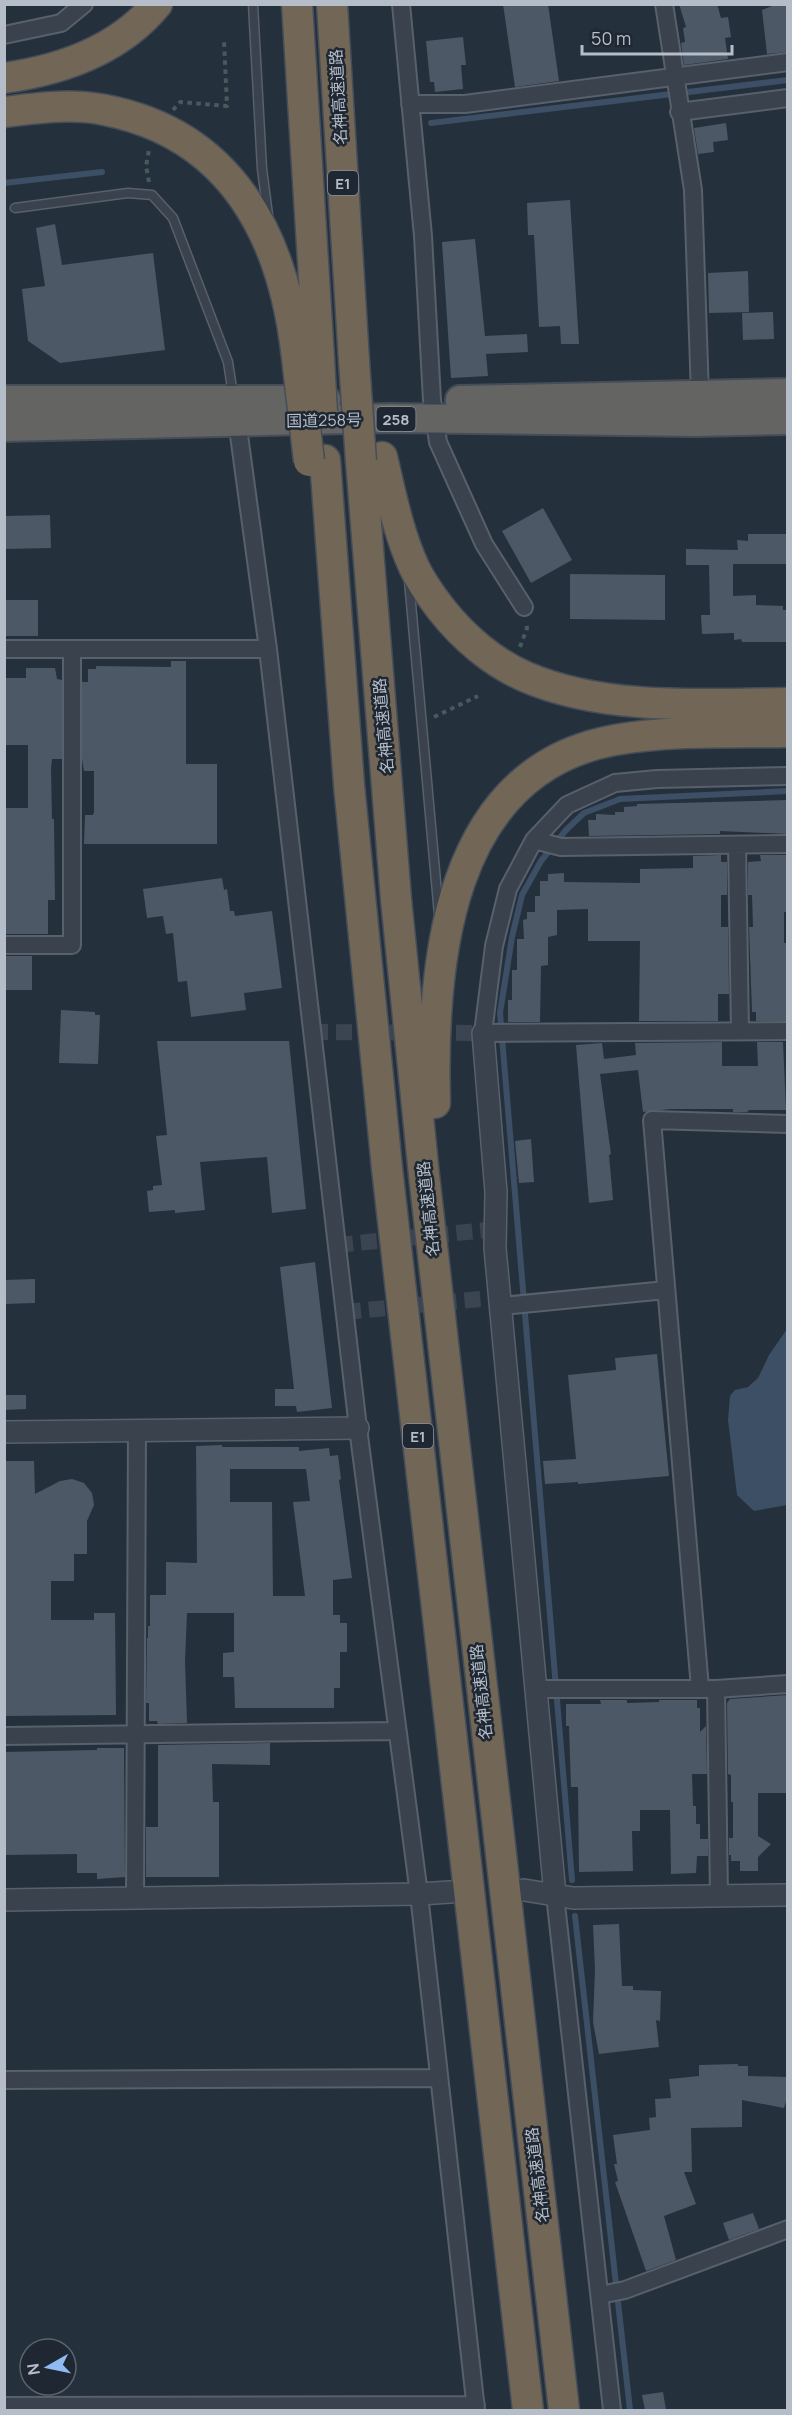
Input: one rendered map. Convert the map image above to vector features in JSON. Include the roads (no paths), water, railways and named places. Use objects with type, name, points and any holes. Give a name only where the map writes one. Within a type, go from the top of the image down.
[{"type":"highway","points":[[4,78],[59,67],[89,56],[119,38],[147,16],[157,4]]},
{"type":"highway","name":"名神高速道路","points":[[297,4],[308,358],[317,461],[387,1168],[528,2410]]},
{"type":"highway","points":[[333,16],[356,193],[363,362],[372,459],[415,569],[431,595],[452,622],[473,643],[525,677],[557,687],[600,697],[642,701],[788,703]]},
{"type":"highway","points":[[4,112],[43,107],[104,110],[158,127],[209,159],[233,184],[252,209],[276,257],[293,320],[308,358]]},
{"type":"highway","name":"国道258号","points":[[4,400],[235,411],[433,409],[700,395],[788,393]]},
{"type":"highway","name":"国道258号","points":[[433,409],[696,422],[788,420]]},
{"type":"highway","name":"国道258号","points":[[4,427],[235,411]]},
{"type":"highway","name":"名神高速道路","points":[[372,459],[396,899],[425,1186],[564,2410]]},
{"type":"highway","points":[[489,1761],[489,1671],[447,1283],[439,1184],[433,1049],[439,965],[447,922],[458,885],[486,824],[505,801],[530,778],[556,760],[584,748],[614,740],[651,736],[788,732]]},
{"type":"street","points":[[4,35],[61,22],[84,4]]},
{"type":"street","points":[[401,4],[423,236],[433,409],[438,442],[484,544],[524,607]]},
{"type":"street","points":[[664,4],[676,94],[693,190],[700,395]]},
{"type":"street","points":[[676,94],[788,62]]},
{"type":"street","points":[[410,104],[465,104],[676,94],[788,99]]},
{"type":"street","points":[[4,2406],[476,2408],[419,1894],[358,1428],[268,650],[235,411]]},
{"type":"street","points":[[4,649],[268,650]]},
{"type":"street","points":[[4,945],[72,945],[72,649]]},
{"type":"street","points":[[612,2410],[611,2293],[555,1895],[550,1688],[516,1304],[495,1248],[494,946],[508,889],[547,843],[567,805],[615,783],[657,779],[788,776]]},
{"type":"street","points":[[547,843],[737,846],[788,844]]},
{"type":"street","points":[[737,846],[740,1031]]},
{"type":"street","points":[[495,1033],[788,1031]]},
{"type":"street","points":[[719,1895],[708,1688],[666,1290],[652,1120],[788,1124]]},
{"type":"street","points":[[516,1304],[666,1290]]},
{"type":"street","points":[[4,1432],[358,1428]]},
{"type":"street","points":[[135,1899],[136,1430]]},
{"type":"street","points":[[550,1688],[708,1688],[788,1684]]},
{"type":"street","points":[[4,1736],[396,1731]]},
{"type":"street","points":[[524,1890],[573,1898],[788,1895]]},
{"type":"street","points":[[4,1900],[450,1892]]},
{"type":"street","points":[[4,2080],[439,2078]]},
{"type":"street","points":[[611,2293],[788,2229]]},
{"type":"lane","points":[[253,4],[264,191],[276,257]]},
{"type":"lane","points":[[15,208],[129,193],[152,195],[173,218],[228,362],[235,411]]},
{"type":"lane","points":[[400,533],[411,594],[440,926],[439,965]]},
{"type":"water","points":[[787,1329],[787,1505],[754,1511],[737,1495],[728,1420],[730,1396],[735,1390],[748,1387],[758,1378],[769,1355]]},
{"type":"waterway","points":[[431,123],[788,80]]},
{"type":"waterway","points":[[4,183],[102,172]]},
{"type":"waterway","points":[[572,1880],[500,1013],[512,937],[522,895],[541,861],[566,830],[584,813],[620,799],[788,791]]},
{"type":"waterway","points":[[575,1916],[630,2410]]},
{"type":"tunnel","points":[[312,1032],[483,1033]]},
{"type":"tunnel","points":[[337,1245],[497,1229]]},
{"type":"tunnel","points":[[345,1312],[501,1297]]}]
